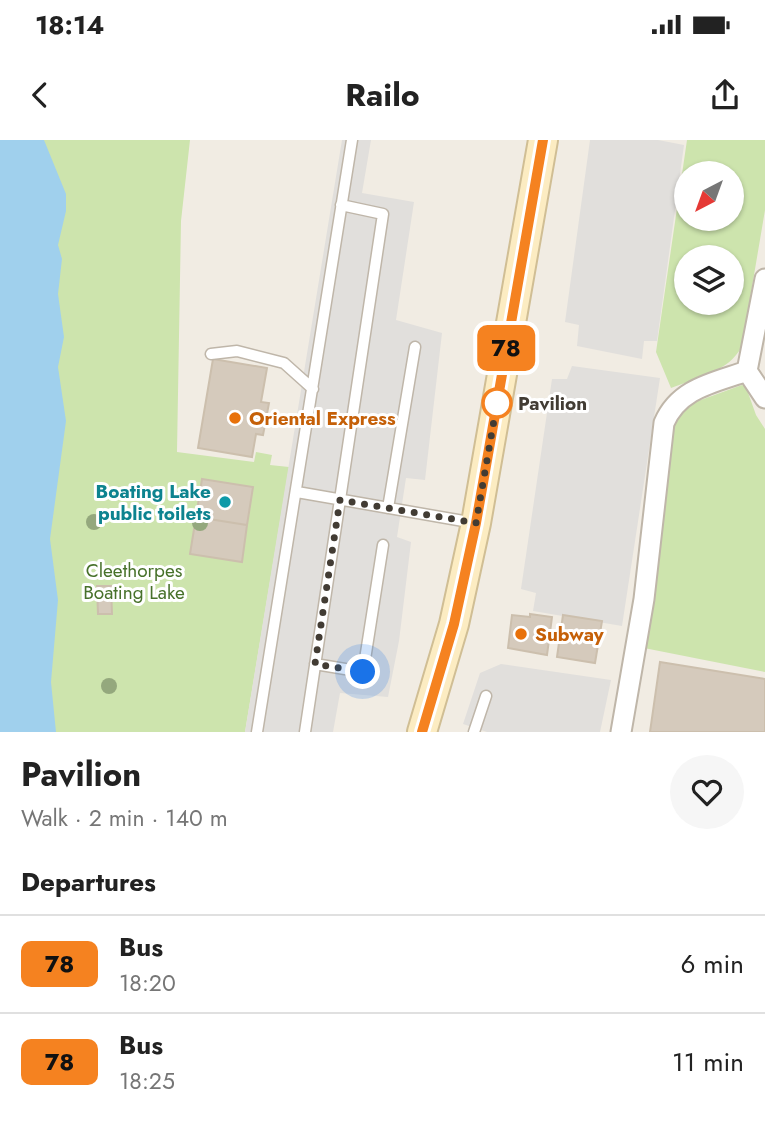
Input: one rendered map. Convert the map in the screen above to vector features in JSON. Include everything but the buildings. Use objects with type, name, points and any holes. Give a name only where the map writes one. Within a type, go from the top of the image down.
[{"type":"street","points":[[422,732],[454,624],[476,523],[543,140]]},
{"type":"street","points":[[765,279],[747,371],[765,398]]},
{"type":"street","points":[[621,732],[644,599],[664,423],[672,404],[747,371]]},
{"type":"lane","points":[[257,732],[352,140]]},
{"type":"lane","points":[[305,732],[383,214],[341,205]]},
{"type":"lane","points":[[388,508],[415,347]]},
{"type":"lane","points":[[211,354],[237,351],[284,363],[313,389]]},
{"type":"lane","points":[[297,492],[476,523]]},
{"type":"lane","points":[[315,664],[363,672],[383,545]]},
{"type":"lane","points":[[474,732],[486,695]]},
{"type":"green space","name":"Cleethorpes Boating Lake","points":[[0,140],[190,140],[181,221],[177,452],[254,462],[256,452],[272,455],[270,465],[289,467],[245,732],[0,732]]},
{"type":"green space","points":[[687,140],[765,140],[765,210],[742,346],[729,362],[720,368],[671,388],[656,352],[674,229],[744,231],[744,161],[684,161]]},
{"type":"green space","points":[[742,385],[746,387],[756,415],[765,429],[765,672],[644,648],[671,424],[687,405]]},
{"type":"shaded area","points":[[342,140],[371,140],[362,193],[414,202],[396,320],[442,333],[425,480],[406,478],[397,537],[411,542],[399,641],[388,697],[340,693],[333,732],[245,732]]},
{"type":"shaded area","points":[[590,140],[658,140],[684,145],[682,161],[674,161],[674,218],[657,341],[644,341],[642,359],[577,346],[579,325],[565,322]]},
{"type":"shaded area","points":[[572,366],[660,378],[622,626],[533,611],[536,593],[521,589],[552,379],[567,379]]},
{"type":"shaded area","points":[[501,664],[611,680],[600,732],[487,732],[463,724],[480,673]]},
{"type":"water","points":[[0,140],[44,140],[66,194],[66,211],[58,245],[62,259],[58,294],[64,337],[58,367],[66,421],[50,539],[58,600],[51,682],[56,732],[0,732]]},
{"type":"bus line","name":"78","points":[[422,732],[454,624],[476,523],[543,140]]},
{"type":"place","name":"Pavilion","points":[[497,403]]},
{"type":"place","name":"Oriental Express","points":[[235,418]]},
{"type":"place","name":"Boating Lake public toilets","points":[[225,502]]},
{"type":"place","name":"Subway","points":[[521,634]]},
{"type":"route","points":[[363,672],[315,664],[340,500],[476,523],[497,403]]}]
